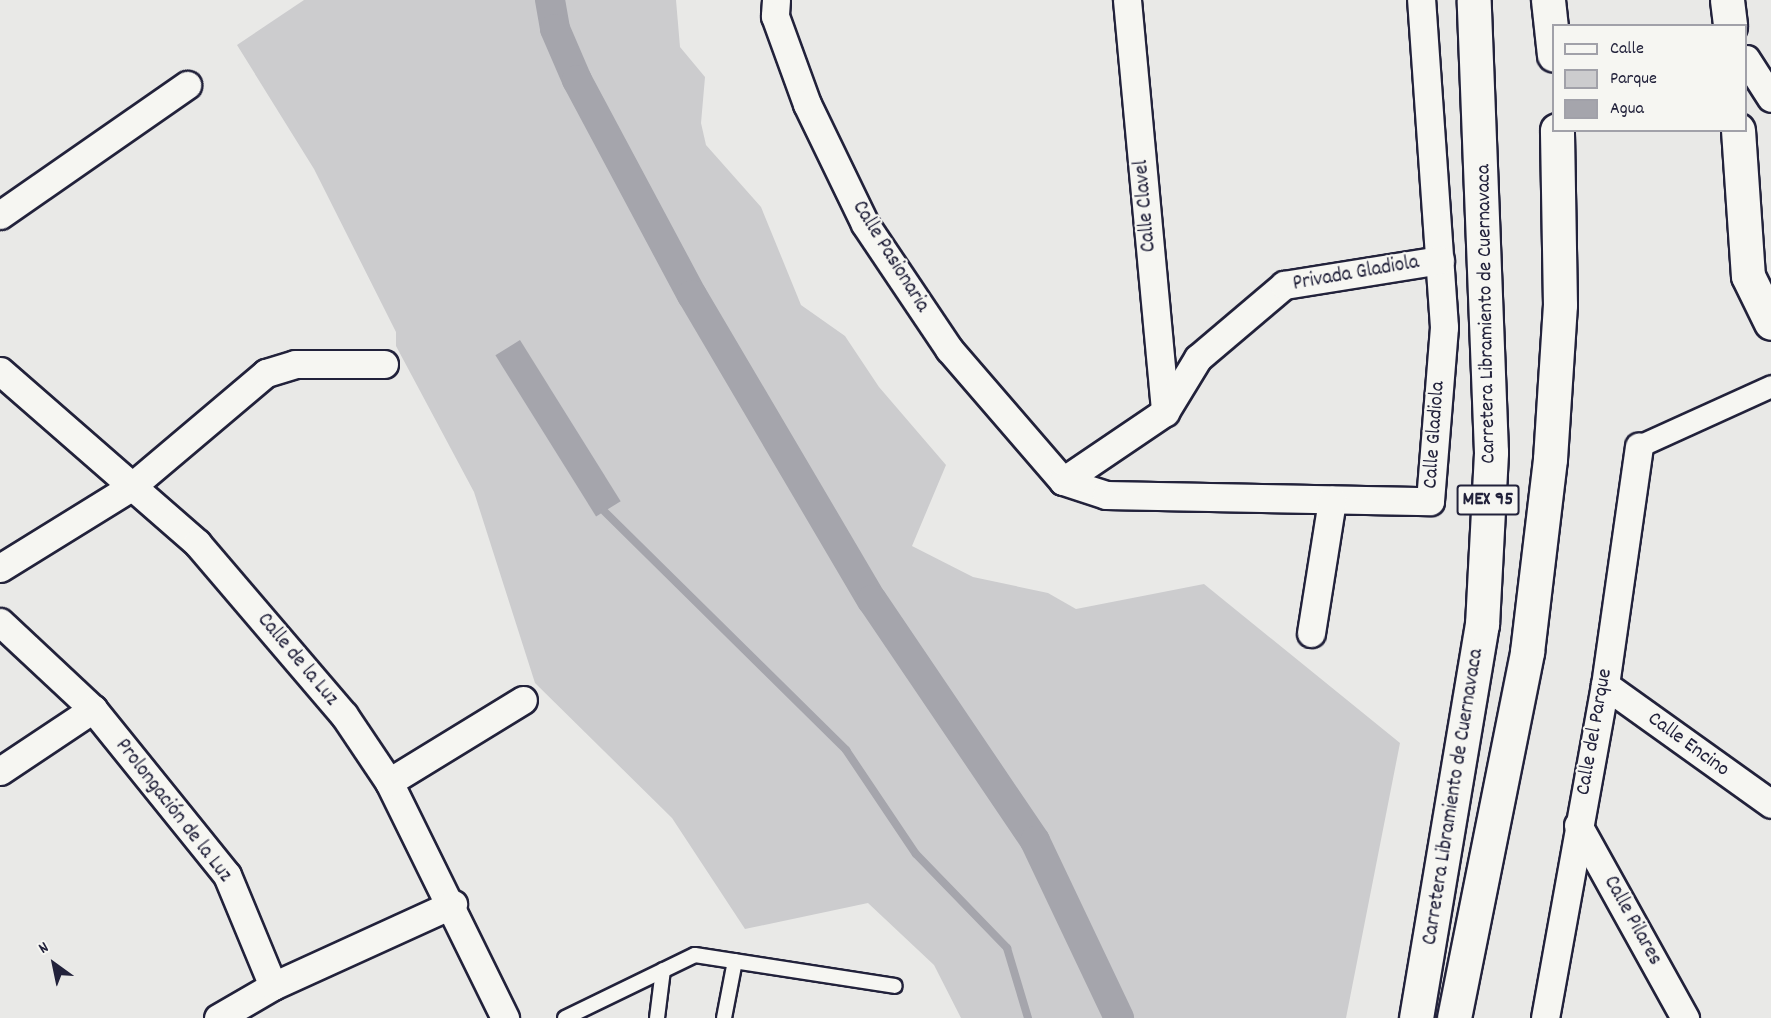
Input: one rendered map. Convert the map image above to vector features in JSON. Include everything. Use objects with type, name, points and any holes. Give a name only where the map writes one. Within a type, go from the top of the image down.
[{"type":"main road","name":"Carretera Libramiento de Cuernavaca","points":[[1416,1018],[1482,626],[1491,452],[1474,0]]},
{"type":"main road","points":[[1548,0],[1552,37]]},
{"type":"main road","points":[[1727,0],[1730,24]]},
{"type":"main road","name":"Carretera Libramiento de Cuernavaca","points":[[1454,1018],[1527,652],[1550,459],[1560,305],[1557,132]]},
{"type":"main road","points":[[1738,132],[1748,276],[1771,323]]},
{"type":"street","name":"Calle Pasionaria","points":[[776,0],[775,16],[807,104],[865,224],[949,349],[1063,481]]},
{"type":"street","name":"Calle Clavel","points":[[1127,0],[1165,412]]},
{"type":"street","name":"Calle Gladiola","points":[[1063,481],[1106,495],[1430,501],[1444,327],[1421,0]]},
{"type":"street","points":[[1747,60],[1770,93]]},
{"type":"street","points":[[0,215],[187,85]]},
{"type":"street","name":"Privada Gladiola","points":[[1063,481],[1165,412],[1197,358],[1284,285],[1440,260]]},
{"type":"street","points":[[0,568],[130,487],[266,373],[295,364],[384,364]]},
{"type":"street","name":"Calle de la Luz","points":[[0,370],[130,487],[197,543],[344,715],[389,783],[453,904],[503,1017]]},
{"type":"street","points":[[1639,446],[1771,386]]},
{"type":"street","name":"Calle del Parque","points":[[1545,1018],[1605,685],[1639,446]]},
{"type":"street","points":[[1311,633],[1332,500]]},
{"type":"street","name":"Prolongación de la Luz","points":[[0,622],[93,709],[227,875],[273,986]]},
{"type":"street","name":"Calle Encino","points":[[1605,685],[1771,804]]},
{"type":"street","points":[[389,783],[523,700]]},
{"type":"street","points":[[0,771],[93,709]]},
{"type":"street","name":"Calle Pilares","points":[[1578,825],[1685,1018]]},
{"type":"street","points":[[218,1018],[273,986],[453,904]]},
{"type":"lane","points":[[565,1018],[695,955],[895,986]]},
{"type":"lane","points":[[724,1018],[735,961]]},
{"type":"lane","points":[[657,1018],[663,970]]},
{"type":"green space","points":[[304,0],[676,0],[680,47],[705,77],[701,123],[706,145],[761,207],[801,305],[845,336],[879,387],[946,465],[912,546],[973,577],[1048,593],[1076,609],[1204,584],[1400,743],[1346,1018],[961,1018],[934,965],[868,903],[745,929],[672,818],[535,683],[474,492],[396,346],[396,332],[314,169],[237,45]]},
{"type":"water","points":[[520,340],[621,501],[596,516],[495,355]]},
{"type":"waterway","points":[[550,0],[555,29],[577,80],[692,295],[872,600],[1035,841],[1119,1018]]},
{"type":"waterway","points":[[605,512],[846,750],[916,854],[1007,948],[1028,1018]]}]
